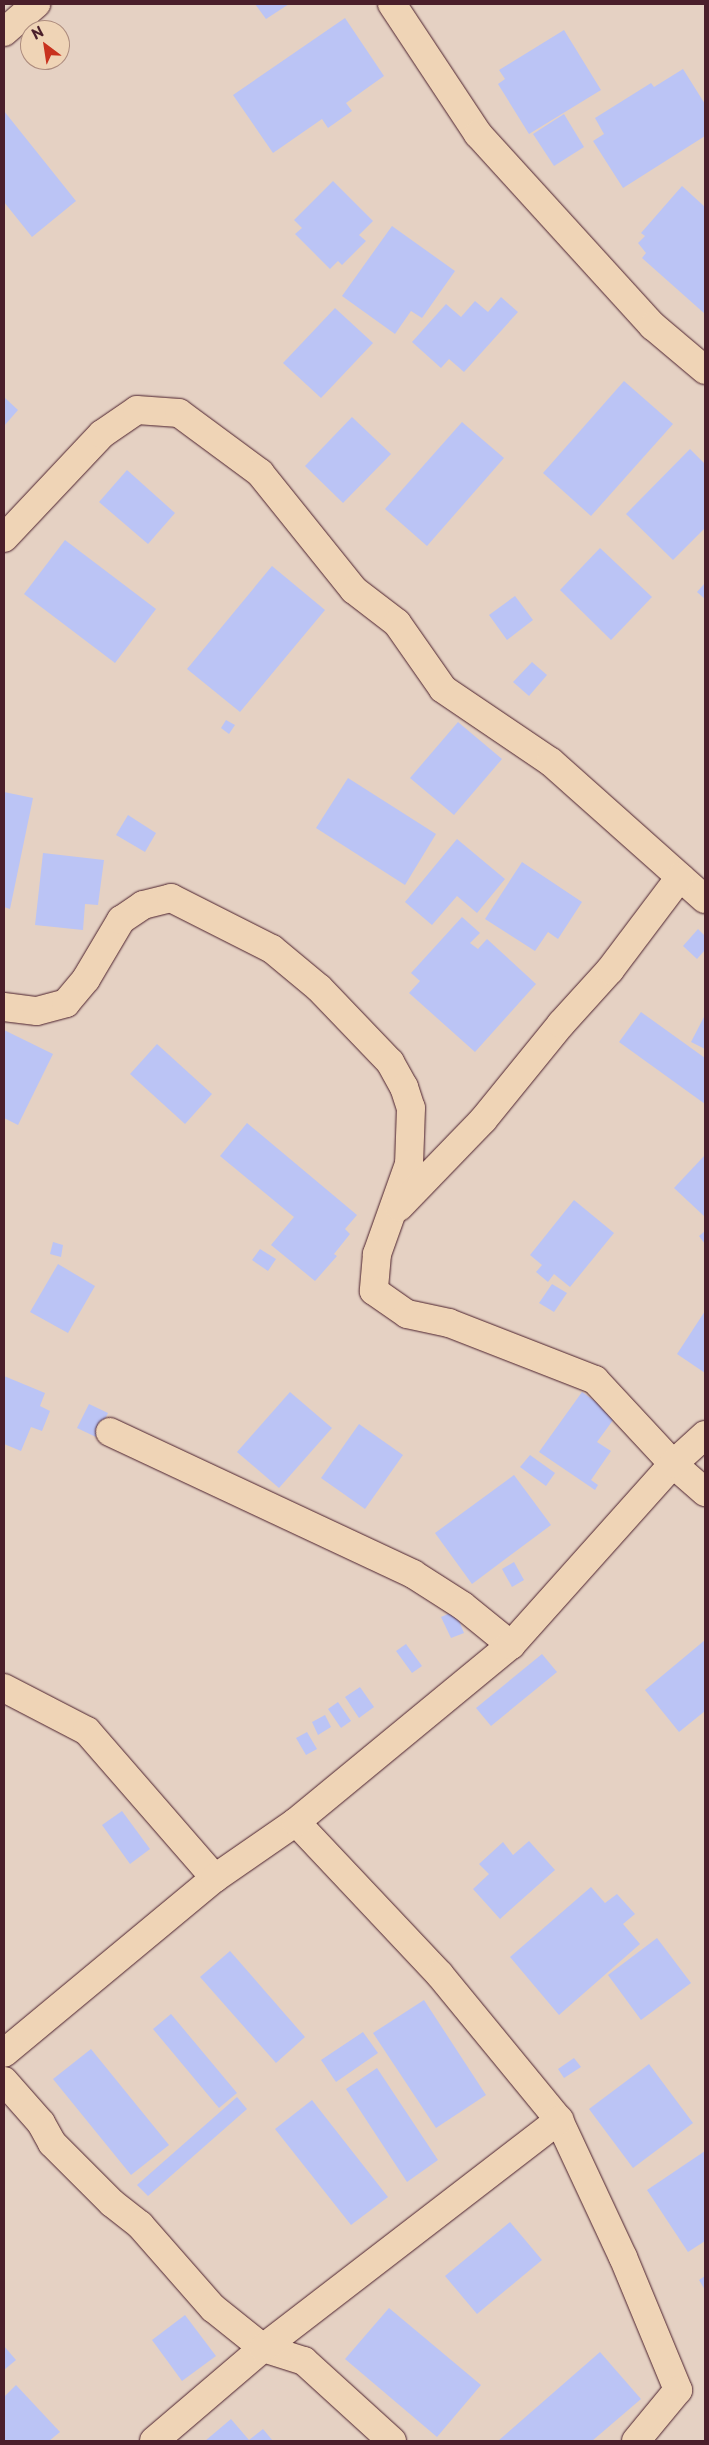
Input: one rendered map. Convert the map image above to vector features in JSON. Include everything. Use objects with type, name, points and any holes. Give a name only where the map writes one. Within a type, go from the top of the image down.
[{"type":"street","points":[[4,32],[36,4]]},
{"type":"street","points":[[392,4],[478,134],[653,326],[705,370]]},
{"type":"street","points":[[4,538],[102,434],[137,410],[179,413],[260,473],[354,590],[397,623],[443,689],[551,762],[705,900]]},
{"type":"street","points":[[395,1211],[483,1120],[561,1024],[610,970],[680,877]]},
{"type":"street","points":[[4,1008],[37,1011],[66,1003],[86,978],[121,920],[144,905],[172,898],[231,925],[272,949],[319,988],[390,1062],[404,1087],[411,1108],[409,1164],[395,1211],[377,1254],[374,1291],[407,1314],[449,1323],[595,1380],[673,1464],[705,1492]]},
{"type":"street","points":[[110,1432],[413,1574],[463,1606],[511,1645]]},
{"type":"street","points":[[4,2053],[214,1878],[296,1822],[511,1645],[673,1464],[705,1435]]},
{"type":"street","points":[[4,1688],[87,1731],[214,1878]]},
{"type":"street","points":[[296,1822],[440,1975],[558,2120],[623,2257],[678,2390],[636,2441]]},
{"type":"street","points":[[4,2081],[41,2123],[52,2142],[77,2164],[112,2204],[140,2225],[213,2308],[263,2348],[304,2361],[392,2441]]},
{"type":"street","points":[[154,2441],[263,2348],[558,2120]]},
{"type":"building","points":[[255,4],[289,4],[266,19]]},
{"type":"building","points":[[345,18],[384,76],[346,103],[352,111],[328,128],[322,119],[273,153],[233,95]]},
{"type":"building","points":[[564,30],[601,90],[529,134],[498,84],[505,79],[499,70]]},
{"type":"building","points":[[683,69],[705,104],[705,136],[623,188],[593,141],[604,134],[595,118],[651,83],[654,87]]},
{"type":"building","points":[[4,111],[76,201],[32,237],[4,202]]},
{"type":"building","points":[[564,114],[584,147],[554,166],[533,134]]},
{"type":"building","points":[[333,181],[373,221],[359,235],[366,241],[342,265],[338,261],[330,269],[295,234],[302,228],[294,220]]},
{"type":"building","points":[[682,186],[705,207],[705,314],[642,258],[646,253],[638,243],[645,236],[641,233]]},
{"type":"building","points":[[392,226],[455,271],[422,318],[411,311],[395,334],[342,296]]},
{"type":"building","points":[[501,297],[518,312],[464,372],[449,359],[441,368],[412,342],[446,304],[461,317],[475,301],[488,312]]},
{"type":"building","points":[[335,308],[373,343],[321,398],[283,363]]},
{"type":"building","points":[[624,381],[673,424],[591,516],[543,473]]},
{"type":"building","points":[[4,397],[18,410],[4,426]]},
{"type":"building","points":[[352,417],[391,454],[343,503],[305,466]]},
{"type":"building","points":[[462,422],[504,458],[427,546],[385,509]]},
{"type":"building","points":[[690,449],[705,464],[705,528],[673,560],[626,514]]},
{"type":"building","points":[[127,470],[175,513],[148,544],[99,502]]},
{"type":"building","points":[[65,540],[156,609],[115,663],[24,594]]},
{"type":"building","points":[[600,548],[652,597],[611,640],[560,590]]},
{"type":"building","points":[[272,566],[325,610],[240,712],[187,669]]},
{"type":"building","points":[[705,583],[705,599],[697,592]]},
{"type":"building","points":[[515,596],[533,620],[507,640],[489,615]]},
{"type":"building","points":[[532,662],[547,675],[529,696],[513,682]]},
{"type":"building","points":[[226,720],[235,725],[229,734],[221,728]]},
{"type":"building","points":[[458,722],[502,759],[454,815],[410,778]]},
{"type":"building","points":[[348,778],[436,834],[405,885],[316,828]]},
{"type":"building","points":[[4,792],[33,798],[10,909],[4,907]]},
{"type":"building","points":[[128,815],[156,833],[145,852],[116,835]]},
{"type":"building","points":[[457,839],[505,879],[477,913],[457,896],[432,925],[405,902]]},
{"type":"building","points":[[43,853],[104,860],[98,905],[85,904],[83,930],[35,925]]},
{"type":"building","points":[[522,862],[582,902],[558,939],[548,932],[535,951],[485,919]]},
{"type":"building","points":[[462,917],[480,933],[470,943],[478,949],[487,939],[536,984],[475,1052],[409,993],[420,981],[411,973]]},
{"type":"building","points":[[698,929],[705,936],[705,950],[697,959],[683,946]]},
{"type":"building","points":[[641,1012],[705,1058],[705,1104],[619,1042]]},
{"type":"building","points":[[705,1015],[705,1049],[691,1042]]},
{"type":"building","points":[[4,1030],[53,1054],[18,1125],[4,1118]]},
{"type":"building","points":[[157,1044],[212,1094],[185,1124],[130,1074]]},
{"type":"building","points":[[247,1123],[357,1215],[345,1229],[350,1234],[334,1254],[337,1256],[315,1281],[271,1245],[294,1217],[220,1156]]},
{"type":"building","points":[[705,1155],[705,1217],[674,1188]]},
{"type":"building","points":[[574,1200],[614,1233],[570,1287],[554,1274],[548,1282],[536,1272],[542,1265],[530,1255]]},
{"type":"building","points":[[705,1231],[705,1244],[699,1236]]},
{"type":"building","points":[[53,1242],[63,1245],[61,1257],[50,1254]]},
{"type":"building","points":[[260,1249],[276,1259],[268,1271],[252,1260]]},
{"type":"building","points":[[58,1264],[95,1286],[68,1333],[30,1312]]},
{"type":"building","points":[[552,1284],[567,1293],[554,1312],[539,1303]]},
{"type":"building","points":[[705,1311],[705,1373],[677,1354]]},
{"type":"building","points":[[4,1376],[45,1393],[40,1406],[50,1411],[42,1431],[31,1427],[21,1451],[4,1444]]},
{"type":"building","points":[[290,1392],[332,1428],[279,1488],[237,1452]]},
{"type":"building","points":[[582,1392],[616,1416],[597,1442],[611,1451],[591,1480],[598,1485],[595,1490],[539,1452]]},
{"type":"building","points":[[89,1404],[108,1413],[96,1437],[77,1428]]},
{"type":"building","points":[[359,1424],[403,1455],[365,1509],[321,1478]]},
{"type":"building","points":[[530,1455],[555,1473],[546,1486],[520,1467]]},
{"type":"building","points":[[514,1475],[551,1525],[472,1584],[435,1533]]},
{"type":"building","points":[[514,1562],[524,1580],[512,1587],[502,1569]]},
{"type":"building","points":[[455,1611],[464,1633],[451,1638],[441,1617]]},
{"type":"building","points":[[705,1640],[705,1711],[679,1732],[645,1690]]},
{"type":"building","points":[[406,1644],[422,1666],[412,1673],[396,1651]]},
{"type":"building","points":[[542,1654],[557,1672],[491,1726],[476,1708]]},
{"type":"building","points":[[360,1687],[374,1707],[359,1718],[345,1697]]},
{"type":"building","points":[[338,1702],[351,1721],[341,1728],[328,1709]]},
{"type":"building","points":[[325,1715],[331,1727],[318,1735],[312,1722]]},
{"type":"building","points":[[307,1732],[317,1749],[306,1755],[296,1738]]},
{"type":"building","points":[[122,1811],[150,1849],[130,1864],[102,1825]]},
{"type":"building","points":[[529,1841],[555,1870],[500,1919],[473,1889],[489,1874],[479,1864],[503,1842],[513,1855]]},
{"type":"building","points":[[591,1887],[605,1903],[617,1894],[635,1914],[623,1924],[640,1944],[559,2015],[510,1957]]},
{"type":"building","points":[[657,1938],[691,1983],[641,2020],[608,1975]]},
{"type":"building","points":[[230,1951],[305,2037],[276,2063],[200,1977]]},
{"type":"building","points":[[424,2000],[486,2095],[436,2128],[373,2033]]},
{"type":"building","points":[[171,2014],[237,2093],[219,2108],[153,2029]]},
{"type":"building","points":[[363,2032],[378,2053],[336,2082],[321,2060]]},
{"type":"building","points":[[91,2049],[169,2145],[131,2175],[53,2079]]},
{"type":"building","points":[[574,2058],[581,2067],[564,2078],[558,2069]]},
{"type":"building","points":[[649,2064],[693,2123],[633,2168],[589,2109]]},
{"type":"building","points":[[377,2068],[438,2160],[407,2182],[346,2089]]},
{"type":"building","points":[[237,2097],[247,2109],[148,2196],[137,2185]]},
{"type":"building","points":[[312,2100],[388,2197],[351,2225],[275,2129]]},
{"type":"building","points":[[705,2151],[705,2241],[688,2252],[647,2190]]},
{"type":"building","points":[[510,2222],[542,2260],[477,2314],[445,2276]]},
{"type":"building","points":[[705,2276],[705,2290],[699,2280]]},
{"type":"building","points":[[389,2308],[481,2385],[437,2437],[345,2359]]},
{"type":"building","points":[[185,2315],[216,2356],[182,2381],[152,2340]]},
{"type":"building","points":[[4,2346],[16,2360],[4,2370]]},
{"type":"building","points":[[600,2352],[641,2399],[592,2441],[498,2441]]},
{"type":"building","points":[[16,2385],[60,2432],[49,2441],[4,2441],[4,2397]]},
{"type":"building","points":[[231,2419],[249,2440],[263,2429],[273,2441],[205,2441]]}]
